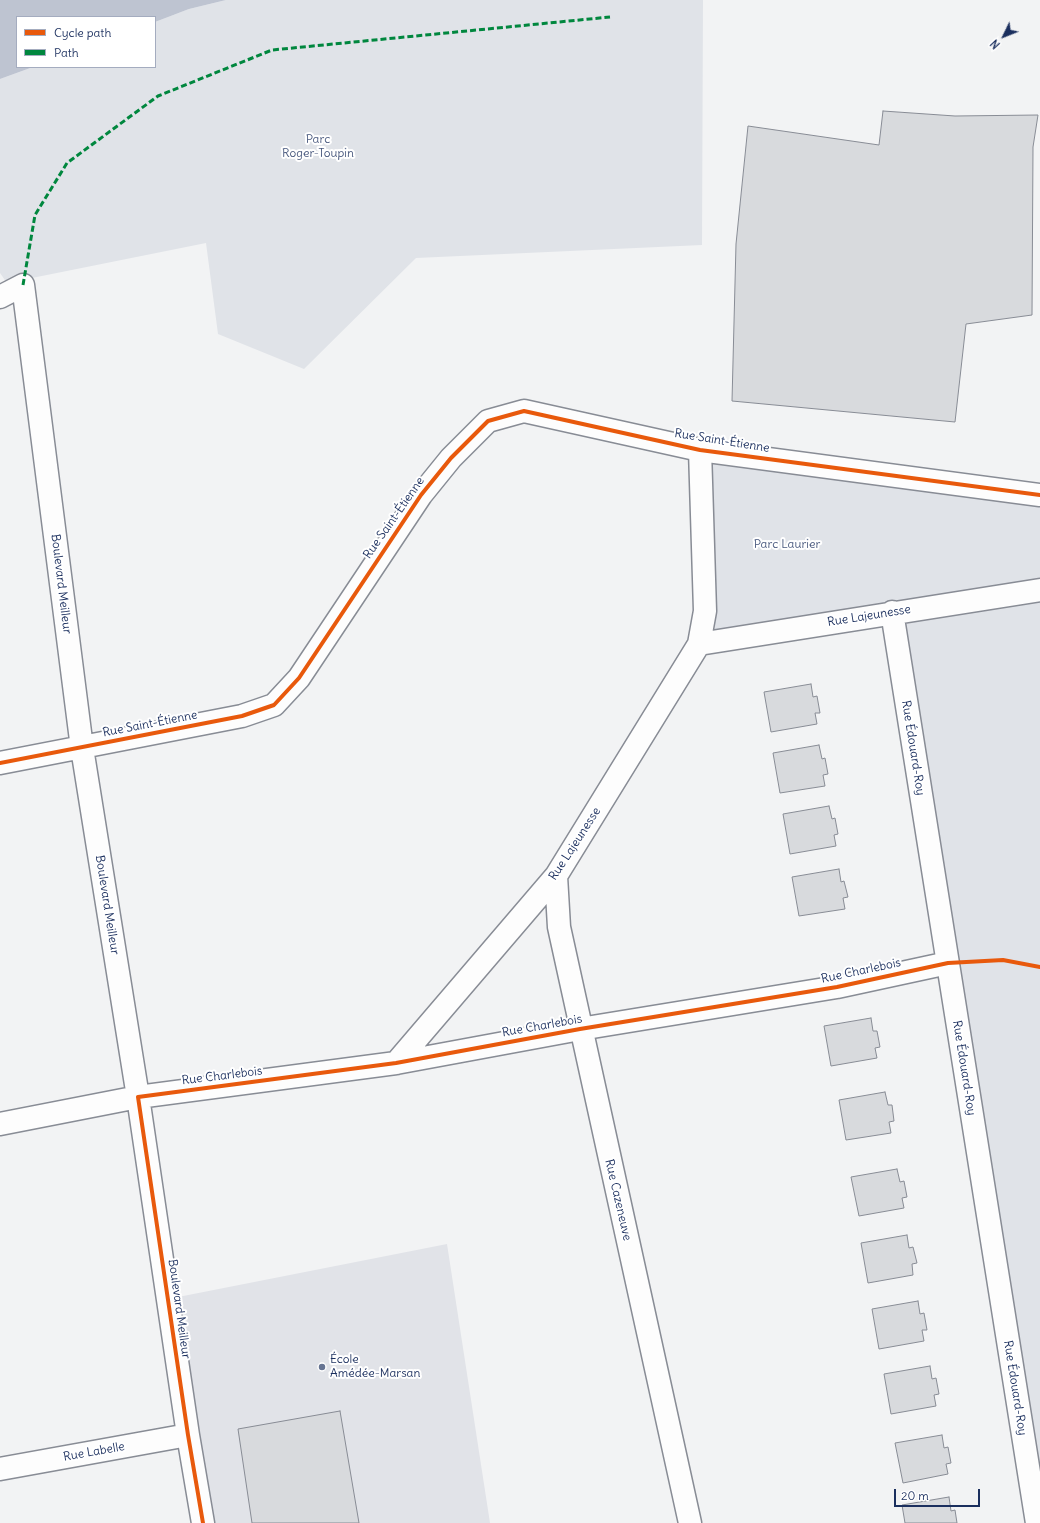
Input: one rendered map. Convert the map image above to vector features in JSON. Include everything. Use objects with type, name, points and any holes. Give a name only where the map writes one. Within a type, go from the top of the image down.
[{"type":"street","name":"Boulevard Meilleur","points":[[0,297],[23,285],[82,748],[138,1097],[188,1436],[203,1523]]},
{"type":"street","name":"Rue Saint-Étienne","points":[[0,763],[242,716],[274,705],[299,678],[421,495],[451,458],[488,421],[524,411],[700,450],[1040,495]]},
{"type":"street","name":"Rue Lajeunesse","points":[[396,1063],[556,876],[699,644],[705,611],[700,450]]},
{"type":"street","name":"Rue Lajeunesse","points":[[699,644],[892,612],[1040,590]]},
{"type":"street","name":"Rue Édouard-Roy","points":[[892,612],[1037,1523]]},
{"type":"street","name":"Rue Cazeneuve","points":[[556,876],[559,927],[580,1029],[690,1523]]},
{"type":"street","name":"Rue Charlebois","points":[[0,1124],[138,1097],[396,1063],[580,1029],[837,987],[948,963]]},
{"type":"street","name":"Rue Labelle","points":[[0,1469],[188,1436]]},
{"type":"shaded area","points":[[0,0],[226,0],[189,9],[156,22],[156,16],[16,16],[16,68],[30,68],[0,79]]},
{"type":"shaded area","name":"École Amédée-Marsan","points":[[447,1244],[490,1523],[203,1523],[168,1299]]},
{"type":"green space","name":"Parc Roger-Toupin","points":[[226,0],[703,0],[702,245],[416,258],[304,369],[218,334],[206,243],[7,283],[0,273],[0,79],[30,68],[156,68],[156,22],[189,9]]},
{"type":"green space","name":"Parc Laurier","points":[[700,450],[1040,495],[1040,1523],[892,613],[699,644]]},
{"type":"building","points":[[883,111],[955,116],[1038,115],[1033,147],[1032,315],[966,324],[955,422],[732,401],[736,244],[748,126],[879,145]]},
{"type":"building","points":[[811,684],[813,697],[817,696],[820,713],[815,713],[817,724],[771,732],[764,692]]},
{"type":"building","points":[[819,745],[822,759],[825,758],[828,774],[823,775],[825,786],[780,793],[773,753]]},
{"type":"building","points":[[829,806],[832,819],[835,818],[838,834],[834,835],[836,846],[790,854],[783,814]]},
{"type":"building","points":[[839,869],[841,882],[844,881],[848,897],[843,898],[845,909],[799,916],[792,877]]},
{"type":"building","points":[[871,1018],[873,1031],[877,1031],[880,1047],[875,1048],[877,1058],[831,1066],[824,1026]]},
{"type":"building","points":[[885,1092],[888,1105],[892,1105],[894,1121],[889,1122],[891,1133],[846,1140],[839,1100]]},
{"type":"building","points":[[897,1169],[900,1182],[904,1181],[907,1197],[902,1198],[904,1208],[859,1216],[851,1177]]},
{"type":"building","points":[[907,1235],[909,1248],[913,1247],[917,1263],[912,1264],[913,1275],[868,1283],[861,1243]]},
{"type":"building","points":[[918,1301],[920,1314],[924,1313],[927,1330],[922,1330],[924,1341],[879,1349],[872,1309]]},
{"type":"building","points":[[930,1366],[932,1379],[936,1378],[939,1394],[934,1395],[936,1406],[891,1414],[884,1374]]},
{"type":"building","points":[[340,1411],[359,1523],[252,1523],[238,1429]]},
{"type":"building","points":[[942,1435],[944,1448],[948,1447],[951,1463],[946,1464],[948,1474],[903,1483],[895,1443]]},
{"type":"building","points":[[949,1497],[951,1511],[955,1510],[957,1523],[905,1523],[902,1505]]},
{"type":"marked path","points":[[23,285],[35,215],[67,163],[158,96],[272,50],[610,17]]},
{"type":"cycle path","points":[[0,763],[242,716],[274,705],[299,678],[421,495],[451,458],[488,421],[524,411],[700,450],[1040,495]]},
{"type":"cycle path","points":[[203,1523],[188,1435],[138,1097],[396,1063],[580,1029],[837,987],[948,963],[1003,960],[1040,967]]},
{"type":"place","name":"École Amédée-Marsan","points":[[322,1367]]}]
